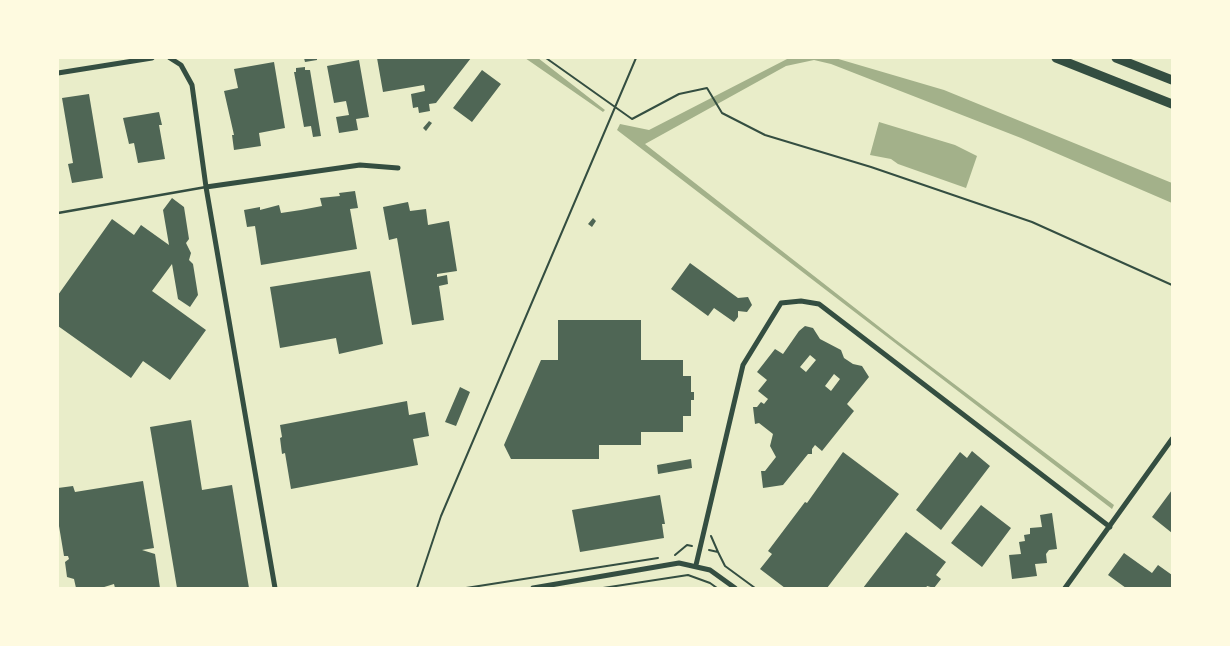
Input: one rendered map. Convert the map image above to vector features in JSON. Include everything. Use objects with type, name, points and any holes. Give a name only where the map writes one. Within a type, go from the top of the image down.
[{"type":"highway","points":[[1056,58],[1172,104]]},
{"type":"highway","points":[[1116,58],[1172,80]]},
{"type":"street","points":[[58,73],[152,58]]},
{"type":"street","points":[[170,58],[181,65],[192,85],[206,187],[276,588]]},
{"type":"street","points":[[206,187],[360,165],[398,168]]},
{"type":"street","points":[[696,565],[743,365],[781,303],[801,301],[818,304],[1110,527]]},
{"type":"street","points":[[1065,588],[1172,438]]},
{"type":"street","points":[[534,588],[679,563],[696,565],[710,570],[735,588]]},
{"type":"lane","points":[[58,213],[206,187]]},
{"type":"path","points":[[546,58],[632,119],[680,94],[707,88],[722,113],[765,135],[871,167],[1032,222],[1172,285]]},
{"type":"path","points":[[417,588],[441,516],[636,58]]},
{"type":"path","points":[[603,588],[688,576],[710,583],[717,588]]},
{"type":"shaded area","points":[[525,58],[538,58],[605,110],[603,112]]},
{"type":"shaded area","points":[[789,58],[835,58],[944,90],[1172,183],[1172,203],[1021,138],[831,64],[814,60],[786,66],[645,144],[896,340],[1114,505],[1112,509],[617,130],[620,124],[649,130]]},
{"type":"shaded area","points":[[879,122],[955,145],[977,156],[966,188],[898,164],[891,159],[870,155]]},
{"type":"building","points":[[304,58],[317,58],[317,60],[305,62]]},
{"type":"building","points":[[377,58],[471,58],[436,103],[429,104],[430,111],[419,113],[418,107],[413,108],[411,94],[425,91],[424,85],[383,92]]},
{"type":"building","points":[[359,60],[369,117],[356,119],[358,130],[339,133],[336,117],[349,115],[346,101],[334,103],[327,66]]},
{"type":"building","points":[[274,62],[285,128],[259,133],[261,146],[234,150],[232,135],[234,135],[224,91],[238,88],[234,69]]},
{"type":"building","points":[[305,67],[305,70],[310,70],[321,136],[313,137],[311,126],[304,127],[294,72],[296,72],[296,68]]},
{"type":"building","points":[[482,70],[501,84],[472,122],[453,108]]},
{"type":"building","points":[[89,94],[103,178],[72,183],[68,164],[73,163],[62,98]]},
{"type":"building","points":[[159,112],[162,125],[159,125],[165,159],[138,163],[134,143],[129,144],[123,118]]},
{"type":"building","points":[[429,121],[432,123],[426,131],[423,128]]},
{"type":"building","points":[[355,191],[358,208],[350,209],[357,249],[261,265],[255,226],[247,227],[244,210],[260,207],[260,210],[279,205],[281,213],[301,210],[322,206],[320,198],[340,196],[339,193]]},
{"type":"building","points":[[172,198],[184,207],[189,239],[186,243],[191,253],[189,260],[193,264],[198,295],[190,307],[178,299],[172,264],[152,291],[206,330],[170,380],[143,361],[131,378],[58,326],[58,295],[112,219],[134,235],[141,225],[169,245],[163,210]]},
{"type":"building","points":[[408,202],[410,211],[426,209],[428,225],[449,221],[457,271],[437,274],[437,277],[447,275],[448,284],[439,286],[444,320],[412,325],[397,238],[389,240],[383,207]]},
{"type":"building","points":[[593,218],[596,221],[592,227],[588,224]]},
{"type":"building","points":[[690,263],[738,298],[748,297],[752,305],[747,312],[738,311],[738,317],[734,322],[714,308],[708,316],[671,289]]},
{"type":"building","points":[[370,271],[383,344],[339,354],[336,338],[280,348],[270,287]]},
{"type":"building","points":[[558,320],[641,320],[641,360],[683,360],[683,376],[691,376],[691,392],[694,392],[694,400],[691,400],[691,416],[683,416],[683,432],[641,432],[641,445],[599,445],[599,459],[511,459],[504,445],[541,360],[558,360]]},
{"type":"building","points":[[805,326],[813,328],[820,339],[841,350],[844,358],[853,364],[862,366],[869,377],[847,404],[854,411],[822,451],[815,445],[812,449],[812,454],[808,454],[783,485],[763,488],[761,471],[765,471],[776,457],[770,446],[773,434],[759,423],[755,424],[753,407],[757,407],[761,402],[764,404],[768,399],[758,391],[767,380],[757,372],[775,349],[783,354],[799,331]],"holes":[[[810,355],[816,360],[806,372],[800,367]],[[834,374],[840,379],[831,391],[825,386]]]},
{"type":"building","points":[[460,387],[470,392],[456,426],[445,422]]},
{"type":"building","points":[[407,401],[409,415],[425,412],[429,436],[413,439],[418,465],[291,489],[285,453],[282,454],[280,425]]},
{"type":"building","points":[[191,420],[202,490],[232,485],[249,588],[177,588],[150,427]]},
{"type":"building","points":[[972,451],[990,466],[941,530],[916,510],[960,452],[967,458]]},
{"type":"building","points":[[843,452],[899,494],[827,588],[785,588],[760,569],[772,554],[768,551],[805,502],[807,503]]},
{"type":"building","points":[[691,459],[692,468],[658,474],[657,465]]},
{"type":"building","points":[[143,481],[154,548],[142,550],[155,554],[160,588],[115,588],[114,584],[101,588],[76,588],[74,579],[67,577],[65,562],[69,559],[68,556],[64,556],[58,520],[58,488],[73,486],[75,492]]},
{"type":"building","points":[[1172,490],[1172,533],[1152,517]]},
{"type":"building","points":[[660,495],[665,524],[662,524],[664,538],[580,552],[572,510]]},
{"type":"building","points":[[981,505],[1011,528],[982,567],[951,543]]},
{"type":"building","points":[[1052,513],[1057,549],[1049,550],[1046,554],[1047,563],[1035,564],[1037,576],[1012,579],[1009,555],[1021,554],[1019,542],[1025,541],[1024,535],[1030,534],[1030,528],[1042,527],[1040,515]]},
{"type":"building","points":[[906,532],[946,562],[936,575],[941,579],[934,588],[927,586],[926,588],[863,588]]},
{"type":"building","points":[[1124,553],[1152,573],[1158,565],[1172,575],[1172,588],[1126,588],[1108,575]]}]
